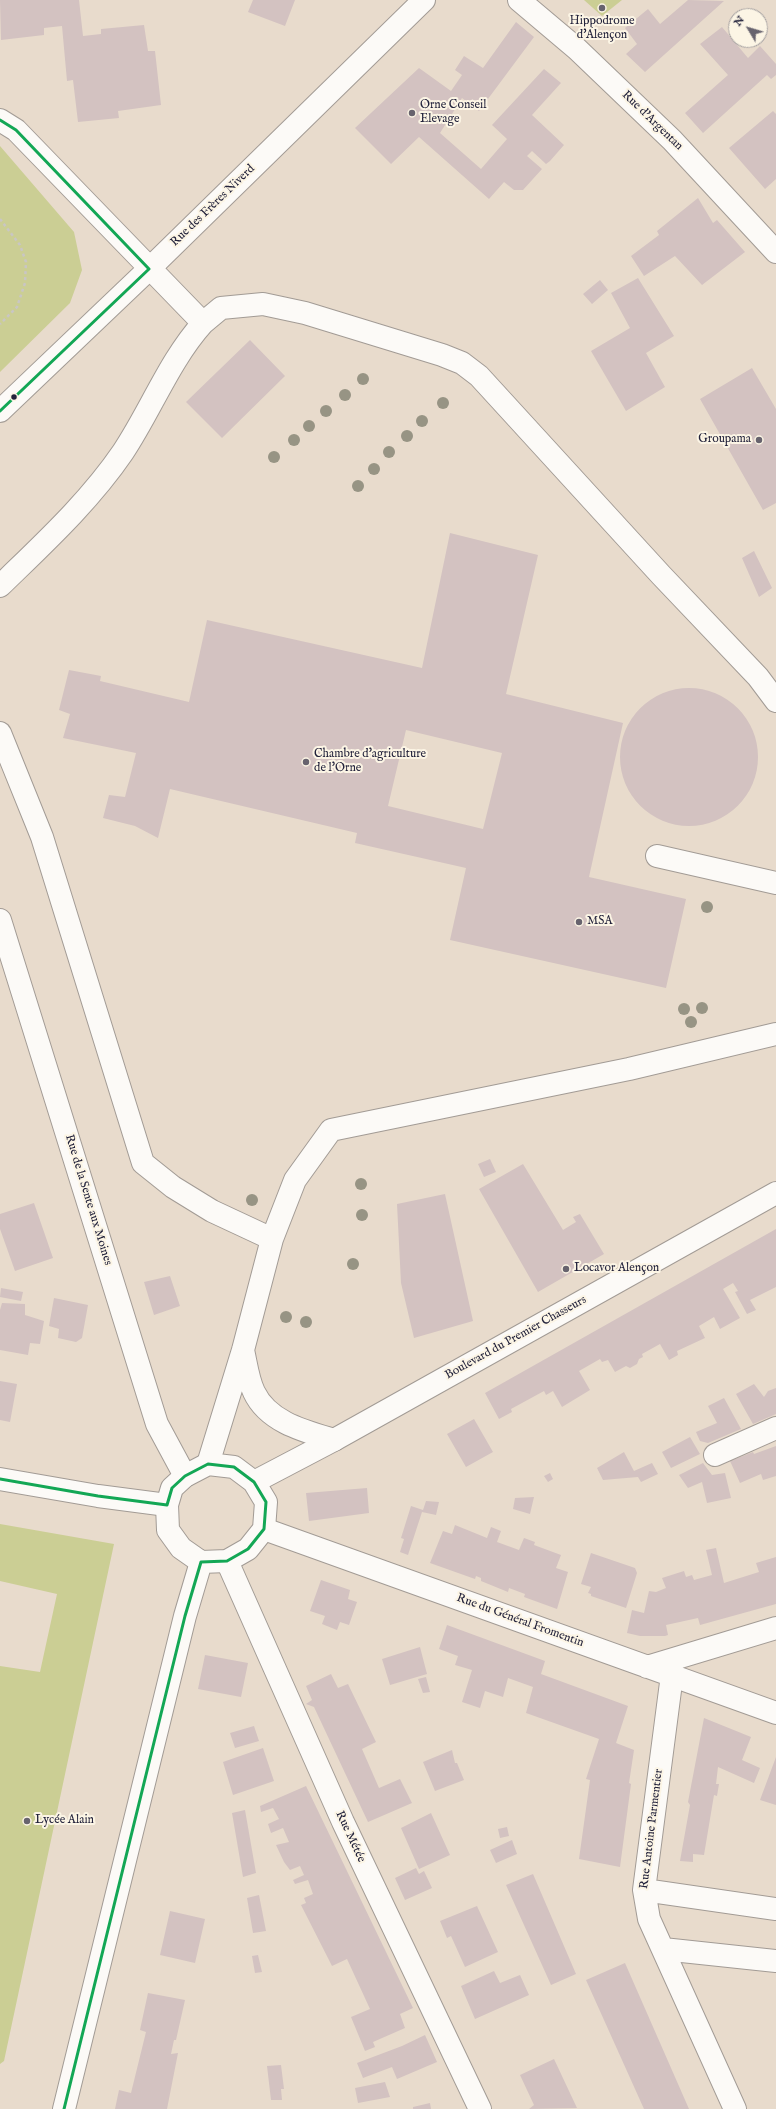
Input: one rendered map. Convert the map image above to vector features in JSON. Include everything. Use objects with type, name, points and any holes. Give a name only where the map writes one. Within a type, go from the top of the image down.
[{"type":"street","name":"Rue des Frères Niverd","points":[[0,411],[149,269],[424,0]]},
{"type":"street","name":"Rue d'Argentan","points":[[518,0],[576,49],[672,140],[776,252]]},
{"type":"street","points":[[0,120],[16,130],[149,269],[203,323]]},
{"type":"street","points":[[0,586],[72,515],[123,452],[186,342],[203,323],[221,308],[263,304],[305,313],[442,354],[462,364],[479,376],[661,575],[758,677],[776,701]]},
{"type":"street","points":[[0,733],[42,837],[143,1163],[173,1187],[212,1211],[272,1239]]},
{"type":"street","points":[[657,856],[776,883]]},
{"type":"street","name":"Rue de la Sente aux Moines","points":[[0,920],[157,1424],[185,1476]]},
{"type":"street","points":[[208,1464],[243,1350],[272,1239],[295,1180],[331,1130],[629,1070],[776,1034]]},
{"type":"street","name":"Boulevard du Premier Chasseurs","points":[[254,1482],[334,1440],[776,1193]]},
{"type":"street","points":[[243,1350],[253,1392],[268,1412],[298,1430],[334,1440]]},
{"type":"street","points":[[715,1455],[776,1428]]},
{"type":"street","points":[[208,1464],[234,1467],[254,1482],[266,1502],[264,1529],[248,1549],[227,1561],[201,1562],[181,1548],[168,1530],[167,1505],[172,1488],[185,1476],[208,1464]]},
{"type":"street","points":[[0,1479],[98,1496],[167,1505]]},
{"type":"street","name":"Rue du Général Fromentin","points":[[264,1529],[776,1712]]},
{"type":"street","name":"Rue Métée","points":[[227,1561],[343,1822],[480,2109]]},
{"type":"street","points":[[64,2109],[185,1616],[201,1562]]},
{"type":"street","points":[[647,1667],[776,1628]]},
{"type":"street","name":"Rue Antoine Parmentier","points":[[672,1675],[644,1890],[649,1919],[735,2109]]},
{"type":"street","points":[[644,1890],[776,1909]]},
{"type":"street","points":[[662,1949],[776,1961]]},
{"type":"path","points":[[0,219],[20,245],[26,262],[25,282],[17,307],[0,324]]},
{"type":"green space","name":"Hippodrome d'Alençon","points":[[584,0],[622,0],[602,16]]},
{"type":"green space","points":[[0,146],[74,232],[82,270],[70,303],[0,372]]},
{"type":"green space","name":"Lycée Alain","points":[[0,1524],[114,1544],[4,2061],[0,2064],[0,1666],[40,1672],[57,1594],[0,1581]]},
{"type":"building","points":[[0,0],[79,0],[83,36],[101,34],[101,29],[144,25],[148,51],[155,51],[161,105],[118,111],[119,118],[78,122],[73,80],[67,81],[62,26],[44,28],[44,35],[1,40]]},
{"type":"building","points":[[253,0],[295,0],[285,26],[248,12]]},
{"type":"building","points":[[688,0],[724,1],[645,72],[626,54],[637,44],[625,28],[648,9],[660,24]]},
{"type":"building","points":[[516,22],[534,37],[479,111],[462,98],[440,133],[481,169],[507,139],[492,125],[544,69],[561,83],[532,115],[564,145],[546,164],[532,151],[527,156],[542,169],[523,190],[514,190],[504,182],[489,199],[419,137],[391,164],[355,128],[419,68],[451,91],[462,75],[455,70],[464,56],[483,68]]},
{"type":"building","points":[[722,27],[728,34],[728,48],[740,48],[748,58],[758,48],[762,48],[776,64],[776,75],[771,79],[767,75],[703,133],[685,113],[728,75],[700,44]]},
{"type":"building","points":[[773,111],[776,114],[776,179],[765,189],[729,148]]},
{"type":"building","points":[[698,198],[713,223],[717,220],[745,252],[702,285],[675,256],[644,276],[631,256],[659,235],[657,231]]},
{"type":"building","points":[[638,278],[674,336],[646,353],[665,387],[626,411],[591,351],[630,328],[611,293]]},
{"type":"building","points":[[600,280],[608,290],[592,304],[583,294]]},
{"type":"building","points":[[250,340],[285,376],[222,438],[186,402]]},
{"type":"building","points":[[752,368],[776,409],[776,503],[763,510],[700,399]]},
{"type":"building","points":[[450,533],[538,555],[506,694],[623,723],[589,877],[686,899],[666,988],[450,940],[466,868],[355,843],[357,833],[170,789],[158,838],[135,826],[103,818],[109,795],[125,797],[136,753],[63,738],[70,714],[59,710],[69,670],[101,676],[100,681],[189,702],[207,620],[422,668]],"holes":[[[406,730],[502,753],[483,829],[388,806]]]},
{"type":"building","points":[[754,551],[772,588],[759,597],[742,558]]},
{"type":"building","points":[[696,688],[716,693],[728,699],[743,713],[753,730],[757,743],[757,771],[753,784],[747,796],[733,811],[716,821],[703,825],[682,826],[662,821],[650,815],[635,801],[625,784],[621,771],[620,750],[625,730],[631,718],[645,703],[662,693],[675,689]]},
{"type":"building","points":[[490,1159],[496,1172],[484,1177],[478,1164]]},
{"type":"building","points":[[523,1164],[563,1230],[576,1222],[573,1217],[580,1214],[604,1254],[538,1292],[479,1189]]},
{"type":"building","points":[[445,1194],[473,1321],[414,1338],[401,1283],[397,1204]]},
{"type":"building","points":[[34,1203],[53,1258],[15,1271],[0,1229],[0,1214]]},
{"type":"building","points":[[776,1229],[776,1287],[750,1300],[756,1310],[747,1314],[735,1292],[738,1291],[733,1283],[723,1289],[740,1318],[720,1329],[714,1317],[699,1326],[705,1338],[677,1351],[678,1355],[669,1360],[660,1344],[642,1354],[643,1357],[639,1359],[637,1364],[630,1368],[626,1366],[615,1372],[608,1360],[602,1362],[600,1359],[579,1371],[590,1390],[562,1407],[553,1391],[546,1395],[544,1391],[511,1409],[512,1412],[499,1419],[485,1393]]},
{"type":"building","points":[[170,1276],[180,1306],[154,1315],[144,1282]]},
{"type":"building","points":[[1,1288],[23,1292],[21,1301],[0,1297]]},
{"type":"building","points":[[54,1298],[88,1305],[82,1338],[76,1342],[58,1338],[59,1329],[49,1326]]},
{"type":"building","points":[[2,1303],[25,1304],[25,1315],[44,1321],[40,1344],[30,1343],[28,1355],[0,1350],[0,1310]]},
{"type":"building","points":[[0,1381],[17,1384],[10,1422],[0,1420]]},
{"type":"building","points":[[754,1384],[764,1397],[768,1391],[776,1388],[776,1414],[753,1424],[736,1394]]},
{"type":"building","points":[[724,1398],[741,1429],[708,1443],[700,1441],[696,1432],[717,1423],[708,1406]]},
{"type":"building","points":[[474,1419],[493,1452],[466,1467],[447,1434]]},
{"type":"building","points":[[690,1437],[700,1454],[671,1468],[662,1452]]},
{"type":"building","points":[[776,1446],[776,1476],[763,1480],[761,1474],[740,1483],[730,1461],[753,1452],[754,1454]]},
{"type":"building","points":[[624,1452],[634,1471],[652,1463],[658,1474],[641,1482],[638,1477],[603,1480],[597,1468]]},
{"type":"building","points":[[703,1463],[712,1475],[725,1473],[731,1498],[707,1503],[702,1482],[688,1488],[679,1475]]},
{"type":"building","points":[[550,1473],[553,1479],[548,1482],[544,1476]]},
{"type":"building","points":[[367,1488],[369,1513],[309,1521],[306,1493]]},
{"type":"building","points":[[534,1497],[530,1514],[513,1509],[515,1498]]},
{"type":"building","points":[[426,1501],[439,1502],[436,1515],[422,1512],[408,1555],[400,1552],[404,1539],[401,1538],[411,1506],[423,1510]]},
{"type":"building","points":[[455,1525],[487,1538],[491,1527],[501,1531],[497,1542],[519,1550],[524,1538],[535,1542],[534,1545],[561,1555],[556,1568],[568,1572],[557,1609],[524,1597],[525,1594],[509,1588],[508,1592],[481,1581],[481,1578],[476,1576],[475,1579],[430,1563],[443,1531],[452,1534]]},
{"type":"building","points":[[716,1548],[724,1583],[759,1572],[756,1563],[776,1557],[776,1604],[700,1625],[698,1618],[666,1625],[668,1635],[665,1636],[640,1636],[627,1633],[632,1610],[644,1613],[649,1591],[656,1592],[666,1588],[662,1578],[684,1571],[686,1577],[692,1575],[694,1580],[712,1575],[706,1550]]},
{"type":"building","points":[[591,1553],[635,1568],[637,1573],[626,1608],[591,1596],[591,1594],[588,1593],[591,1587],[581,1584]]},
{"type":"building","points":[[321,1580],[350,1590],[348,1599],[357,1602],[349,1625],[340,1622],[337,1630],[322,1624],[325,1616],[310,1611]]},
{"type":"building","points":[[447,1625],[545,1661],[541,1674],[628,1706],[616,1743],[634,1750],[620,1867],[579,1859],[590,1780],[586,1779],[599,1739],[526,1713],[533,1687],[508,1678],[503,1697],[485,1691],[480,1708],[462,1702],[472,1670],[455,1665],[458,1656],[439,1649]]},
{"type":"building","points":[[420,1647],[427,1674],[390,1685],[382,1659]]},
{"type":"building","points":[[205,1655],[248,1663],[241,1697],[198,1689]]},
{"type":"building","points":[[331,1674],[338,1688],[348,1684],[376,1742],[362,1749],[379,1788],[400,1779],[412,1803],[368,1822],[314,1707],[306,1704],[312,1700],[306,1686]]},
{"type":"building","points":[[426,1677],[430,1692],[423,1693],[418,1679]]},
{"type":"building","points":[[704,1718],[751,1737],[742,1760],[760,1768],[754,1783],[718,1767],[716,1784],[719,1784],[717,1796],[714,1795],[704,1855],[693,1854],[693,1862],[680,1861],[690,1805],[688,1802]]},
{"type":"building","points":[[254,1726],[259,1741],[235,1748],[230,1733]]},
{"type":"building","points":[[263,1748],[274,1781],[233,1795],[223,1762]]},
{"type":"building","points":[[452,1750],[455,1763],[457,1763],[464,1780],[435,1791],[423,1762]]},
{"type":"building","points":[[776,1757],[776,1805],[760,1800]]},
{"type":"building","points":[[306,1786],[413,2008],[400,2014],[405,2028],[373,2042],[375,2047],[365,2051],[351,2017],[370,2009],[347,1959],[332,1966],[301,1905],[306,1903],[304,1898],[313,1894],[308,1880],[295,1884],[293,1880],[304,1875],[300,1866],[290,1870],[284,1862],[276,1845],[289,1842],[283,1828],[271,1833],[268,1824],[279,1819],[273,1808],[261,1812],[260,1806]]},
{"type":"building","points":[[245,1810],[256,1873],[243,1877],[232,1813]]},
{"type":"building","points":[[431,1813],[450,1855],[419,1869],[401,1828]]},
{"type":"building","points":[[507,1827],[509,1836],[500,1838],[498,1829]]},
{"type":"building","points":[[512,1840],[517,1854],[496,1863],[490,1850]]},
{"type":"building","points":[[416,1868],[419,1874],[424,1871],[432,1888],[405,1900],[395,1878]]},
{"type":"building","points":[[533,1874],[576,1974],[551,1985],[506,1885]]},
{"type":"building","points":[[259,1895],[266,1931],[253,1933],[247,1898]]},
{"type":"building","points":[[477,1906],[498,1952],[465,1967],[451,1936],[447,1938],[440,1921]]},
{"type":"building","points":[[170,1911],[205,1919],[195,1963],[160,1955]]},
{"type":"building","points":[[258,1955],[262,1972],[255,1973],[252,1956]]},
{"type":"building","points":[[625,1963],[689,2109],[644,2109],[586,1980]]},
{"type":"building","points":[[494,1971],[500,1983],[520,1975],[529,1995],[475,2019],[461,1986]]},
{"type":"building","points":[[148,1993],[185,2000],[176,2040],[174,2040],[171,2054],[178,2053],[167,2109],[115,2109],[119,2090],[131,2093],[146,2032],[140,2030]]},
{"type":"building","points":[[425,2035],[437,2062],[397,2079],[392,2067],[363,2078],[357,2063],[402,2046]]},
{"type":"building","points":[[554,2059],[577,2108],[529,2109],[534,2105],[520,2075]]},
{"type":"building","points":[[281,2065],[284,2089],[281,2089],[282,2100],[271,2100],[267,2066]]},
{"type":"building","points":[[385,2082],[390,2097],[358,2103],[355,2088]]},
{"type":"building","points":[[430,2103],[431,2109],[413,2109],[413,2107]]},
{"type":"transit line","points":[[0,120],[16,130],[149,269],[0,411]]},
{"type":"transit line","points":[[0,1479],[98,1496],[167,1505],[172,1488],[185,1476],[208,1464],[234,1467],[254,1482],[266,1502],[264,1529],[248,1549],[227,1561],[201,1562],[185,1616],[64,2109]]},
{"type":"place","name":"Hippodrome d'Alençon","points":[[602,8]]},
{"type":"place","name":"Orne Conseil Elevage","points":[[412,113]]},
{"type":"place","name":"Groupama","points":[[759,440]]},
{"type":"place","name":"Chambre d'agriculture de l'Orne","points":[[306,762]]},
{"type":"place","name":"MSA","points":[[579,922]]},
{"type":"place","name":"Locavor Alençon","points":[[566,1269]]},
{"type":"place","name":"Lycée Alain","points":[[27,1821]]}]
